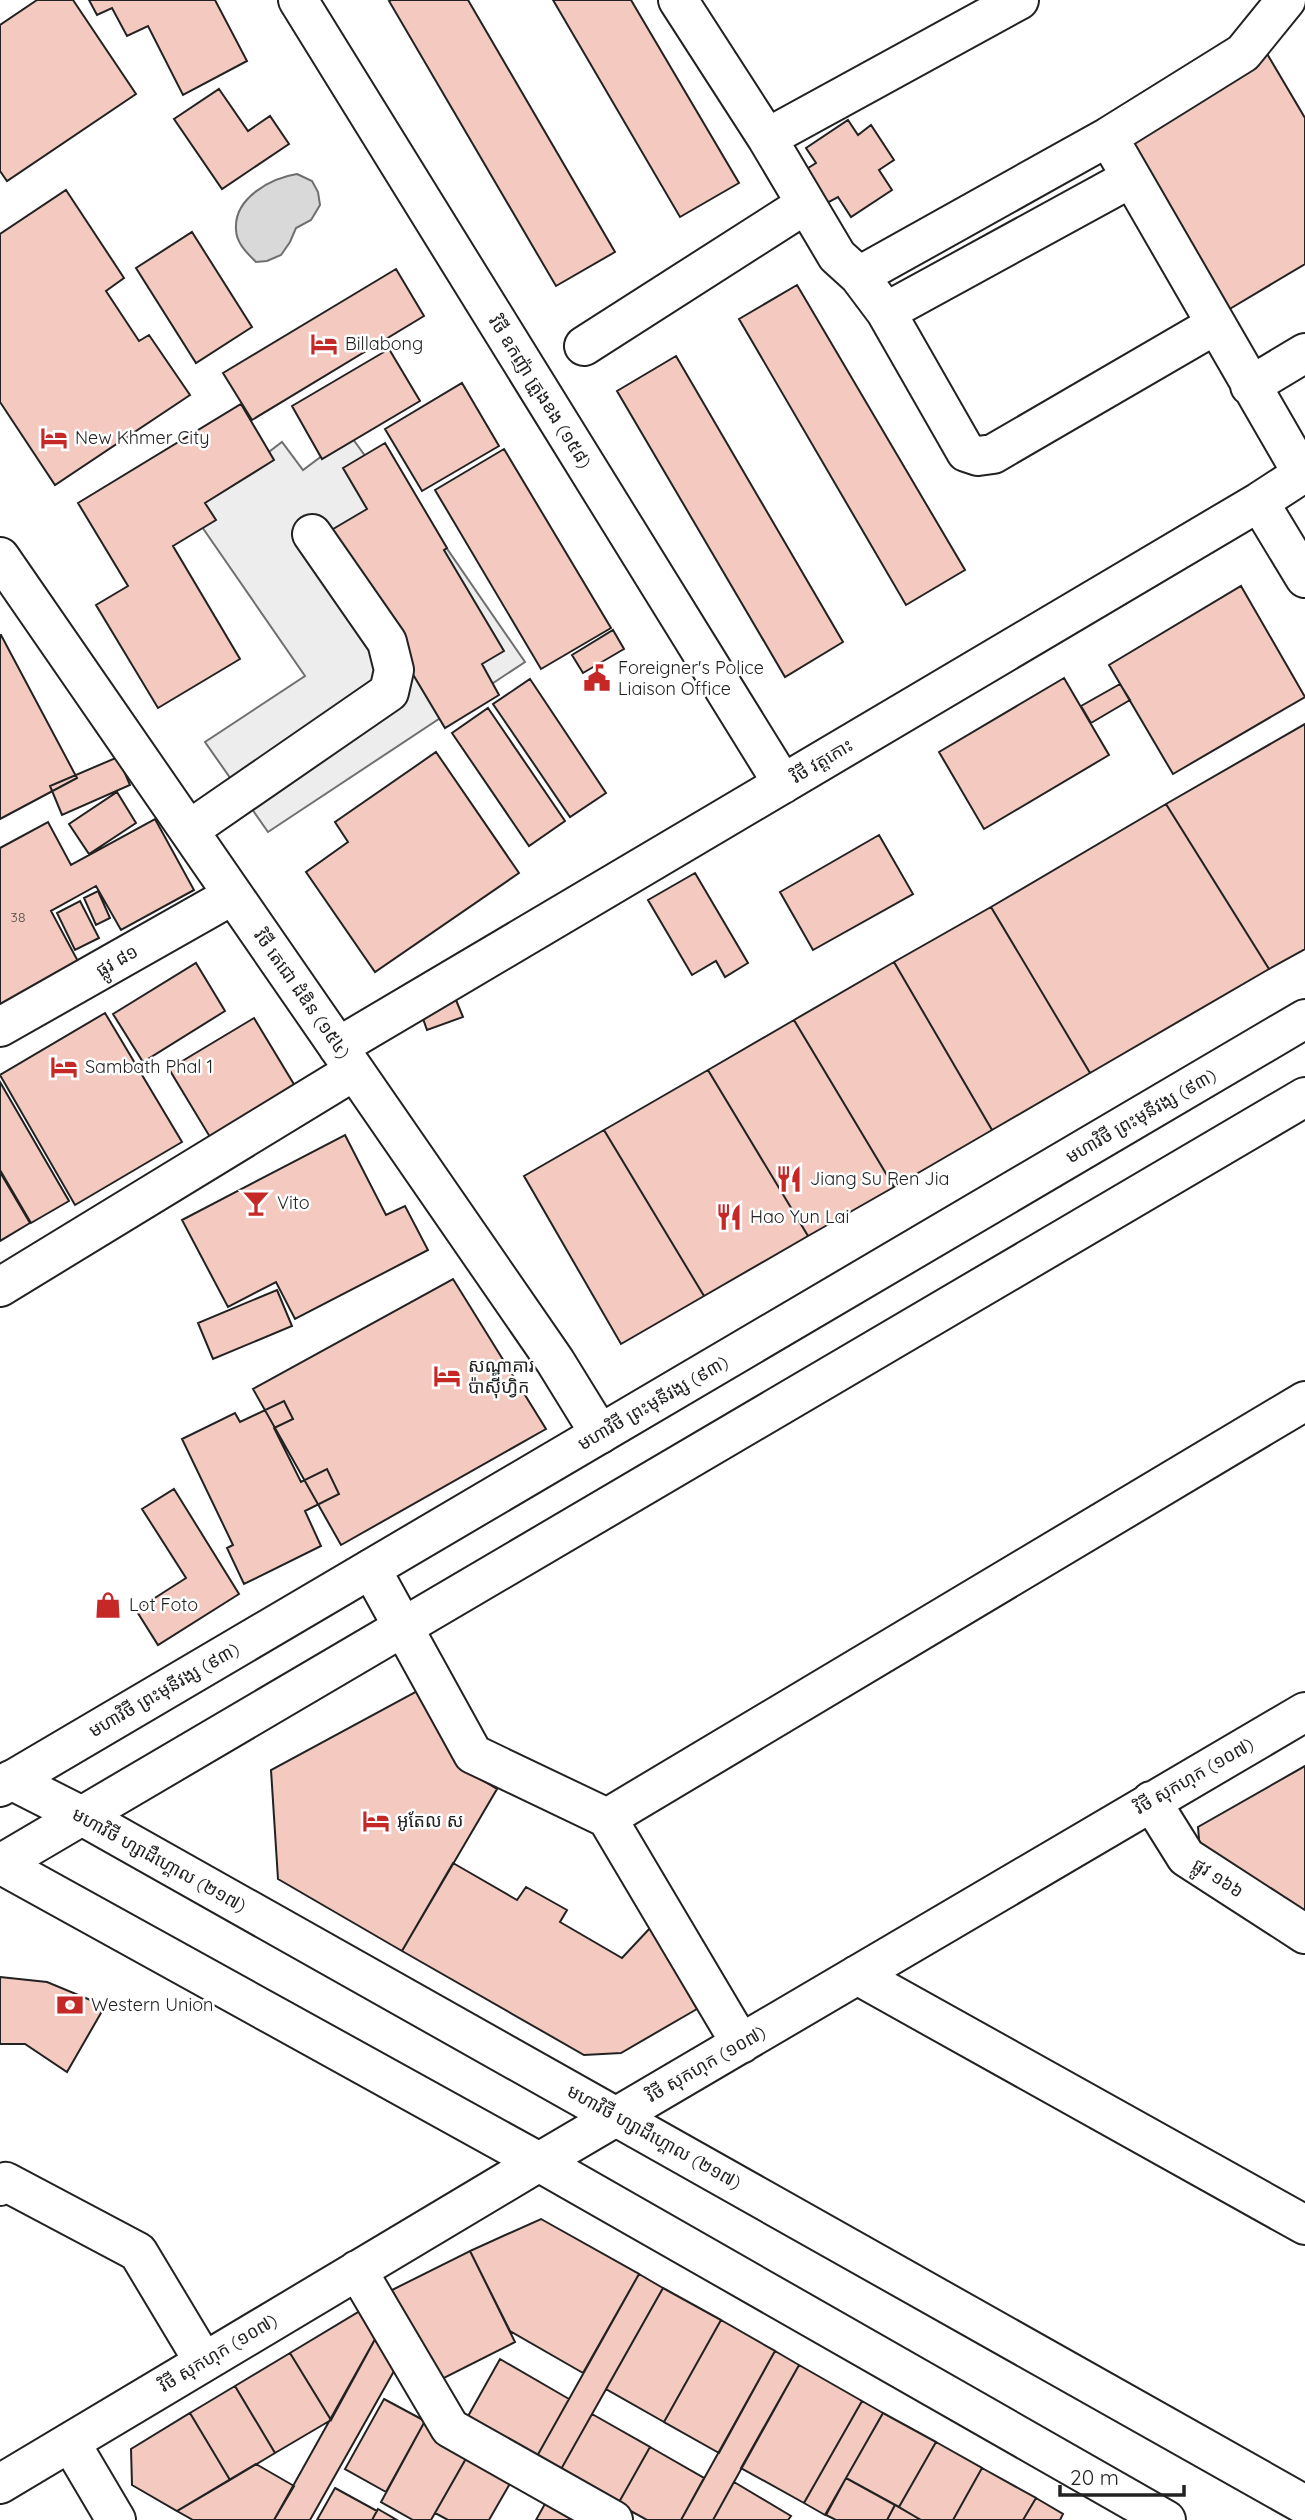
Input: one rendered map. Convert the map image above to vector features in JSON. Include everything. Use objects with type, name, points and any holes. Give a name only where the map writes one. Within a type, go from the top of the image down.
[{"type":"main road","name":"វិថី ឧកញ៉ា ត្រួងខង (១៥៨)","points":[[298,0],[783,784]]},
{"type":"main road","points":[[678,0],[767,138],[837,256],[859,276],[886,312],[966,452],[978,456],[993,454],[1215,325]]},
{"type":"main road","points":[[767,138],[1019,0]]},
{"type":"main road","points":[[859,276],[1108,137],[1243,54],[1286,0]]},
{"type":"main road","points":[[1108,137],[1250,386],[1304,473]]},
{"type":"main road","points":[[886,312],[1131,178]]},
{"type":"main road","points":[[584,346],[806,204]]},
{"type":"main road","points":[[1250,386],[1305,353]]},
{"type":"main road","name":"វិថី វត្តកោះ","points":[[0,1287],[346,1059],[783,784],[1304,473]]},
{"type":"main road","points":[[1259,502],[1305,578]]},
{"type":"main road","points":[[189,830],[389,692],[394,670],[387,642],[312,534]]},
{"type":"main road","name":"វិថី តេជោ ដំឌិន (១៥៤)","points":[[0,557],[555,1361],[600,1434]]},
{"type":"main road","name":"ផ្លូវ ៨១","points":[[0,1027],[233,895]]},
{"type":"main road","name":"មហាវិថី ព្រះមុនីវង្ស (៩៣)","points":[[4,1780],[371,1569],[1305,1019]]},
{"type":"main road","points":[[0,1864],[1305,1097]]},
{"type":"main road","points":[[607,1818],[1305,1401]]},
{"type":"main road","points":[[371,1569],[473,1754],[607,1818],[741,2044]]},
{"type":"main road","name":"វិថី សុកហុក (១០៧)","points":[[0,2484],[539,2162],[1305,1712]]},
{"type":"main road","name":"មហាវិថី ហ្សាដឹហ្គោល (២១៧)","points":[[4,1780],[82,1816],[1305,2505]]},
{"type":"main road","name":"ផ្លូវ ១៦៦","points":[[1151,1801],[1186,1857],[1305,1934]]},
{"type":"main road","points":[[0,1864],[539,2162],[1166,2520]]},
{"type":"main road","points":[[858,1975],[1305,2225]]},
{"type":"main road","points":[[0,2186],[6,2182],[138,2252],[204,2362]]},
{"type":"main road","points":[[357,2270],[450,2428],[613,2520]]},
{"type":"main road","points":[[70,2442],[116,2520]]},
{"type":"shaded area","points":[[297,174],[312,181],[318,192],[320,205],[311,220],[296,228],[281,255],[256,262],[236,234],[241,208],[256,191],[276,180]]},
{"type":"shaded area","points":[[350,435],[431,547],[441,540],[525,662],[268,832],[205,742],[305,676],[191,511],[282,442],[303,470]]},
{"type":"building","points":[[37,0],[73,0],[136,94],[7,181],[0,171],[0,25]]},
{"type":"building","points":[[89,0],[215,0],[247,61],[183,95],[148,26],[127,36],[112,8],[97,15]]},
{"type":"building","points":[[468,0],[615,252],[556,286],[389,1]]},
{"type":"building","points":[[553,0],[631,0],[739,183],[680,217]]},
{"type":"building","points":[[1266,52],[1305,118],[1305,264],[1228,310],[1124,136]]},
{"type":"building","points":[[219,89],[248,131],[270,116],[289,144],[222,189],[174,119]]},
{"type":"building","points":[[848,120],[858,135],[871,125],[894,160],[879,170],[892,190],[851,217],[838,197],[827,203],[805,170],[816,163],[806,148]]},
{"type":"building","points":[[66,190],[124,278],[106,291],[139,341],[149,335],[190,395],[55,485],[0,402],[0,234]]},
{"type":"building","points":[[192,232],[252,327],[196,363],[136,268]]},
{"type":"building","name":"Billabong","points":[[396,269],[424,316],[252,420],[223,373]]},
{"type":"building","points":[[797,285],[965,570],[906,605],[739,319]]},
{"type":"building","points":[[389,349],[420,401],[322,459],[292,406]]},
{"type":"building","points":[[676,356],[843,642],[785,677],[617,391]]},
{"type":"building","points":[[462,383],[499,446],[422,491],[385,429]]},
{"type":"building","points":[[241,404],[274,460],[205,503],[216,520],[173,546],[240,659],[158,708],[96,605],[128,586],[78,503]]},
{"type":"building","points":[[385,443],[504,651],[482,664],[499,695],[445,728],[328,532],[367,509],[343,468]]},
{"type":"building","points":[[504,449],[611,628],[541,669],[435,490]]},
{"type":"building","points":[[1241,586],[1305,697],[1173,774],[1109,665]]},
{"type":"building","points":[[613,630],[624,649],[583,673],[572,655]]},
{"type":"building","points":[[0,635],[77,778],[0,819]]},
{"type":"building","points":[[1064,678],[1109,755],[984,829],[939,752]]},
{"type":"building","points":[[530,679],[606,793],[570,817],[493,704]]},
{"type":"building","points":[[1120,684],[1130,700],[1091,723],[1081,706]]},
{"type":"building","points":[[488,708],[565,821],[529,846],[452,733]]},
{"type":"building","points":[[1305,724],[1305,949],[1269,969],[1166,804]]},
{"type":"building","points":[[436,752],[519,873],[375,972],[306,872],[348,842],[335,822]]},
{"type":"building","points":[[118,757],[130,785],[62,815],[50,786]]},
{"type":"building","points":[[117,792],[136,823],[89,854],[69,824]]},
{"type":"building","points":[[1166,804],[1269,969],[1090,1073],[991,907]]},
{"type":"building","points":[[155,819],[194,890],[121,930],[96,886],[51,911],[80,965],[0,1009],[0,848],[48,822],[71,865]]},
{"type":"building","points":[[879,835],[913,894],[813,950],[780,892]]},
{"type":"building","points":[[695,873],[748,963],[725,977],[716,961],[692,975],[648,900]]},
{"type":"building","points":[[98,891],[110,918],[96,925],[84,898]]},
{"type":"building","points":[[80,901],[99,938],[75,950],[57,913]]},
{"type":"building","points":[[991,907],[1090,1073],[992,1130],[894,962]]},
{"type":"building","points":[[894,962],[992,1130],[894,1187],[794,1020]]},
{"type":"building","points":[[196,963],[225,1011],[143,1062],[113,1014]]},
{"type":"building","points":[[456,1000],[463,1017],[427,1030],[421,1013]]},
{"type":"building","points":[[105,1013],[182,1142],[75,1205],[0,1075]]},
{"type":"building","points":[[254,1018],[298,1091],[213,1142],[169,1069]]},
{"type":"building","points":[[794,1020],[894,1187],[808,1236],[708,1070]]},
{"type":"building","points":[[708,1070],[808,1236],[704,1296],[604,1130]]},
{"type":"building","points":[[0,1082],[69,1201],[31,1223],[0,1170]]},
{"type":"building","points":[[604,1130],[704,1296],[621,1344],[524,1176]]},
{"type":"building","points":[[345,1135],[386,1215],[405,1206],[428,1250],[295,1319],[276,1282],[228,1307],[182,1220]]},
{"type":"building","points":[[0,1172],[30,1223],[0,1241]]},
{"type":"building","points":[[453,1279],[546,1429],[341,1545],[253,1389]]},
{"type":"building","points":[[277,1290],[292,1326],[213,1359],[198,1323]]},
{"type":"building","points":[[284,1401],[293,1419],[274,1428],[301,1482],[327,1469],[339,1494],[305,1511],[321,1546],[244,1584],[227,1548],[233,1545],[182,1439],[235,1413],[240,1422]]},
{"type":"building","points":[[174,1489],[239,1594],[158,1645],[136,1610],[186,1578],[142,1509]]},
{"type":"building","name":"អូតែល ស","points":[[419,1690],[459,1766],[497,1789],[402,1951],[278,1879],[271,1770]]},
{"type":"building","points":[[1305,1766],[1305,1914],[1200,1851],[1198,1827]]},
{"type":"building","points":[[453,1863],[517,1900],[526,1887],[567,1910],[560,1922],[622,1958],[651,1927],[697,2009],[621,2053],[584,2055],[402,1951]]},
{"type":"building","points":[[0,1977],[47,1982],[105,2006],[67,2072],[25,2044],[0,2044]]},
{"type":"building","points":[[541,2219],[639,2274],[583,2373],[510,2331],[470,2251]]},
{"type":"building","points":[[470,2251],[515,2342],[438,2381],[392,2290]]},
{"type":"building","points":[[639,2274],[663,2288],[560,2471],[536,2458]]},
{"type":"building","points":[[663,2288],[721,2320],[664,2422],[606,2389]]},
{"type":"building","points":[[365,2308],[379,2332],[331,2420],[290,2353]]},
{"type":"building","points":[[721,2320],[775,2351],[719,2453],[664,2422]]},
{"type":"building","points":[[379,2332],[398,2364],[310,2520],[274,2520]]},
{"type":"building","points":[[775,2351],[799,2365],[713,2520],[681,2520]]},
{"type":"building","points":[[290,2353],[331,2420],[275,2453],[235,2386]]},
{"type":"building","points":[[500,2359],[569,2399],[536,2458],[467,2418]]},
{"type":"building","points":[[799,2365],[862,2401],[804,2503],[741,2468]]},
{"type":"building","points":[[235,2386],[275,2453],[230,2480],[190,2413]]},
{"type":"building","points":[[384,2399],[425,2421],[386,2492],[345,2469]]},
{"type":"building","points":[[862,2401],[883,2413],[825,2515],[804,2503]]},
{"type":"building","points":[[190,2413],[230,2480],[177,2511],[132,2485],[131,2449]]},
{"type":"building","points":[[883,2413],[936,2442],[899,2507],[846,2478]]},
{"type":"building","points":[[592,2414],[650,2447],[618,2504],[560,2471]]},
{"type":"building","points":[[425,2421],[472,2448],[431,2520],[413,2520],[381,2502]]},
{"type":"building","points":[[936,2442],[982,2468],[953,2520],[921,2520],[899,2507]]},
{"type":"building","points":[[650,2447],[704,2478],[681,2520],[647,2520],[618,2504]]},
{"type":"building","points":[[472,2448],[516,2473],[489,2520],[448,2520],[435,2513]]},
{"type":"building","points":[[256,2464],[294,2486],[274,2520],[193,2520],[177,2511]]},
{"type":"building","points":[[982,2468],[1036,2498],[1023,2520],[953,2520]]},
{"type":"building","points":[[846,2478],[895,2505],[887,2520],[836,2520],[826,2515]]},
{"type":"building","points":[[734,2482],[791,2516],[788,2520],[713,2520]]},
{"type":"building","points":[[335,2488],[377,2511],[372,2520],[317,2520]]},
{"type":"building","points":[[551,2493],[598,2520],[536,2520]]},
{"type":"building","points":[[1036,2498],[1063,2514],[1060,2520],[1023,2520]]},
{"type":"building","points":[[895,2505],[921,2520],[887,2520]]},
{"type":"building","points":[[378,2509],[397,2520],[372,2520]]},
{"type":"place","name":"Billabong","points":[[324,344]]},
{"type":"place","name":"New Khmer City","points":[[54,438]]},
{"type":"place","name":"Foreigner's Police Liaison Office","points":[[597,678]]},
{"type":"place","name":"Sambath Phal 1","points":[[64,1067]]},
{"type":"place","name":"Jiang Su Ren Jia","points":[[789,1179]]},
{"type":"place","name":"Vito","points":[[256,1203]]},
{"type":"place","name":"Hao Yun Lai","points":[[729,1217]]},
{"type":"place","name":"សណ្ឋាគារ ប៉ាស៊ីហ្វិក","points":[[447,1376]]},
{"type":"place","name":"Lot Foto","points":[[108,1605]]},
{"type":"place","name":"អូតែល ស","points":[[376,1821]]},
{"type":"place","name":"Western Union","points":[[70,2005]]}]
